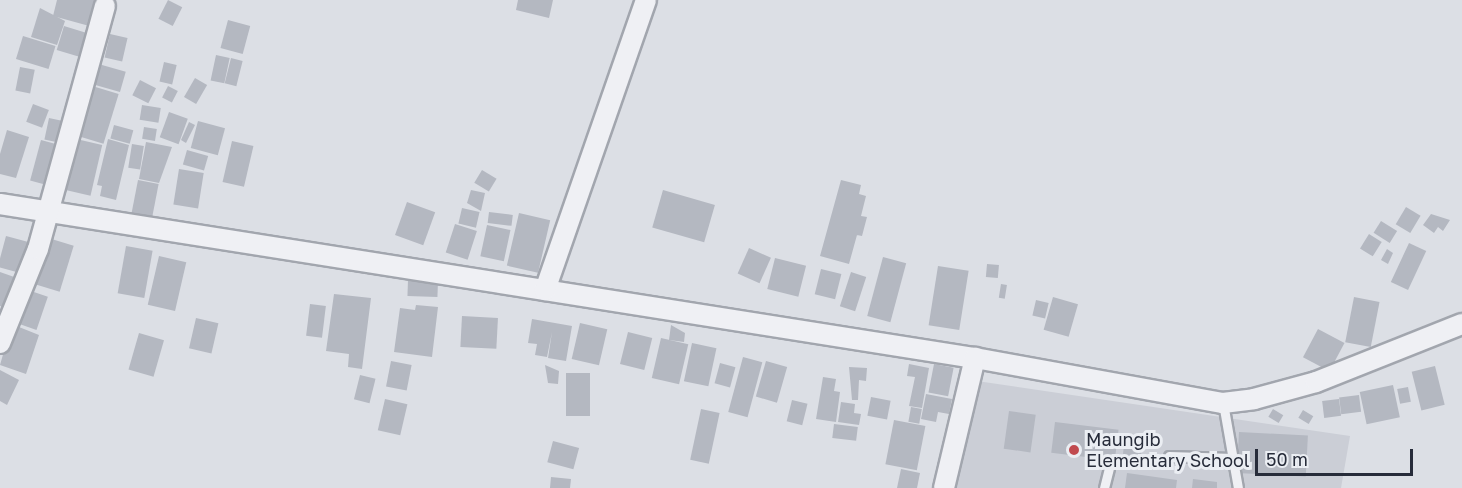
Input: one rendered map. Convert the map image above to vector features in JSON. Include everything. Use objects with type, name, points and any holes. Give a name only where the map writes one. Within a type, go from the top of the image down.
[{"type":"street","points":[[544,290],[646,0]]},
{"type":"street","points":[[0,343],[25,284],[105,6]]},
{"type":"street","points":[[0,204],[48,209],[975,358],[1223,403],[1254,399],[1316,382],[1462,324]]},
{"type":"street","points":[[944,488],[975,358]]},
{"type":"lane","points":[[1223,403],[1238,488]]},
{"type":"lane","points":[[1168,456],[1232,458]]},
{"type":"lane","points":[[1104,488],[1109,468]]},
{"type":"shaded area","name":"Maungib Elementary School","points":[[977,381],[1350,436],[1341,488],[951,488]]},
{"type":"building","points":[[57,0],[100,0],[93,27],[53,16]]},
{"type":"building","points":[[168,0],[182,7],[173,26],[158,19]]},
{"type":"building","points":[[518,0],[553,0],[549,18],[516,10]]},
{"type":"building","points":[[40,8],[65,21],[57,45],[31,37]]},
{"type":"building","points":[[228,20],[250,26],[243,54],[220,48]]},
{"type":"building","points":[[64,26],[91,34],[83,58],[57,50]]},
{"type":"building","points":[[110,34],[128,38],[122,61],[105,57]]},
{"type":"building","points":[[23,36],[56,46],[48,69],[16,59]]},
{"type":"building","points":[[216,55],[230,58],[224,83],[211,80]]},
{"type":"building","points":[[231,58],[243,61],[236,86],[225,83]]},
{"type":"building","points":[[164,62],[177,65],[172,84],[160,81]]},
{"type":"building","points":[[95,63],[126,72],[120,92],[89,83]]},
{"type":"building","points":[[20,67],[35,70],[30,93],[15,91]]},
{"type":"building","points":[[195,78],[207,85],[196,104],[184,97]]},
{"type":"building","points":[[140,80],[156,88],[148,103],[132,95]]},
{"type":"building","points":[[89,85],[119,94],[103,144],[74,135]]},
{"type":"building","points":[[168,86],[178,91],[172,103],[162,98]]},
{"type":"building","points":[[33,104],[49,110],[42,128],[26,122]]},
{"type":"building","points":[[142,105],[161,108],[158,123],[140,120]]},
{"type":"building","points":[[169,112],[188,119],[179,144],[160,137]]},
{"type":"building","points":[[49,118],[68,122],[63,143],[44,140]]},
{"type":"building","points":[[198,121],[225,128],[218,155],[191,148]]},
{"type":"building","points":[[189,122],[195,125],[186,143],[181,140]]},
{"type":"building","points":[[114,125],[133,130],[130,144],[110,139]]},
{"type":"building","points":[[144,127],[157,129],[155,141],[142,139]]},
{"type":"building","points":[[7,130],[29,137],[16,178],[0,174],[0,154]]},
{"type":"building","points":[[72,138],[102,145],[91,196],[60,189]]},
{"type":"building","points":[[108,139],[129,145],[116,200],[100,196],[102,186],[97,185]]},
{"type":"building","points":[[41,140],[60,145],[49,186],[30,181]]},
{"type":"building","points":[[232,141],[253,146],[244,187],[223,182]]},
{"type":"building","points":[[146,142],[172,147],[159,183],[139,179]]},
{"type":"building","points":[[132,144],[144,146],[140,170],[128,168]]},
{"type":"building","points":[[187,150],[208,156],[204,170],[183,164]]},
{"type":"building","points":[[179,169],[204,173],[198,208],[173,205]]},
{"type":"building","points":[[482,170],[497,179],[489,192],[474,183]]},
{"type":"building","points":[[138,180],[159,184],[152,217],[132,213]]},
{"type":"building","points":[[841,180],[861,185],[859,194],[866,196],[861,216],[867,217],[862,236],[857,235],[849,264],[820,256]]},
{"type":"building","points":[[471,190],[485,193],[481,211],[467,203]]},
{"type":"building","points":[[663,190],[715,205],[704,242],[652,227]]},
{"type":"building","points":[[407,202],[435,212],[423,245],[395,235]]},
{"type":"building","points":[[1406,207],[1421,216],[1410,233],[1396,224]]},
{"type":"building","points":[[462,208],[480,212],[476,228],[458,224]]},
{"type":"building","points":[[489,212],[513,215],[511,226],[488,223]]},
{"type":"building","points":[[519,213],[550,220],[538,273],[507,266]]},
{"type":"building","points":[[1431,214],[1450,220],[1443,231],[1438,227],[1434,233],[1423,225]]},
{"type":"building","points":[[1381,221],[1397,231],[1390,243],[1374,233]]},
{"type":"building","points":[[455,224],[477,231],[468,260],[446,253]]},
{"type":"building","points":[[487,225],[510,230],[504,261],[480,256]]},
{"type":"building","points":[[1369,234],[1382,242],[1373,256],[1360,248]]},
{"type":"building","points":[[6,236],[32,243],[24,274],[0,268]]},
{"type":"building","points":[[45,237],[74,246],[60,292],[31,283]]},
{"type":"building","points":[[1409,243],[1426,251],[1408,290],[1391,282]]},
{"type":"building","points":[[126,246],[153,251],[144,298],[118,293]]},
{"type":"building","points":[[749,248],[771,258],[760,283],[738,274]]},
{"type":"building","points":[[1387,249],[1393,253],[1388,264],[1381,260]]},
{"type":"building","points":[[159,256],[186,262],[175,311],[148,305]]},
{"type":"building","points":[[883,257],[906,263],[890,322],[867,316]]},
{"type":"building","points":[[775,258],[806,266],[798,297],[767,289]]},
{"type":"building","points":[[987,264],[999,265],[998,278],[986,277]]},
{"type":"building","points":[[938,266],[969,271],[959,330],[929,325]]},
{"type":"building","points":[[821,269],[841,274],[835,299],[815,294]]},
{"type":"building","points":[[0,272],[17,278],[6,308],[0,306]]},
{"type":"building","points":[[851,272],[866,277],[855,311],[840,306]]},
{"type":"building","points":[[408,280],[438,281],[437,297],[407,296]]},
{"type":"building","points":[[1001,284],[1007,285],[1005,299],[999,298]]},
{"type":"building","points":[[28,290],[48,297],[36,330],[17,323]]},
{"type":"building","points":[[334,294],[371,298],[362,369],[348,367],[349,354],[326,351]]},
{"type":"building","points":[[1053,297],[1078,304],[1069,337],[1044,330]]},
{"type":"building","points":[[1354,297],[1380,302],[1371,347],[1345,342]]},
{"type":"building","points":[[1036,300],[1049,303],[1045,319],[1032,316]]},
{"type":"building","points":[[310,304],[326,306],[322,338],[306,336]]},
{"type":"building","points":[[416,305],[438,307],[432,357],[394,352],[400,308],[415,310]]},
{"type":"building","points":[[462,316],[498,318],[496,349],[460,347]]},
{"type":"building","points":[[196,318],[218,323],[211,353],[189,348]]},
{"type":"building","points":[[532,319],[572,326],[566,361],[548,358],[552,332],[547,357],[535,355],[537,344],[528,343]]},
{"type":"building","points":[[580,323],[607,329],[599,365],[572,359]]},
{"type":"building","points":[[671,325],[685,333],[684,342],[669,340]]},
{"type":"building","points":[[19,327],[39,335],[26,374],[0,365],[10,330],[17,332]]},
{"type":"building","points":[[1318,329],[1344,343],[1329,371],[1303,357]]},
{"type":"building","points":[[628,332],[652,338],[644,370],[620,364]]},
{"type":"building","points":[[139,333],[164,340],[154,377],[129,370]]},
{"type":"building","points":[[661,338],[688,344],[679,384],[652,378]]},
{"type":"building","points":[[692,343],[716,348],[708,386],[684,381]]},
{"type":"building","points":[[743,357],[762,362],[748,417],[728,412]]},
{"type":"building","points":[[391,361],[412,365],[407,391],[386,387]]},
{"type":"building","points":[[766,361],[787,367],[777,403],[756,397]]},
{"type":"building","points":[[720,363],[735,367],[730,387],[715,383]]},
{"type":"building","points":[[909,364],[929,368],[922,408],[909,406],[915,377],[907,376]]},
{"type":"building","points":[[934,364],[954,368],[948,396],[928,392]]},
{"type":"building","points":[[545,365],[559,371],[558,384],[548,383]]},
{"type":"building","points":[[1435,366],[1445,405],[1421,411],[1412,372]]},
{"type":"building","points":[[849,367],[867,368],[866,381],[859,380],[858,400],[852,400]]},
{"type":"building","points":[[0,370],[19,380],[7,405],[0,401]]},
{"type":"building","points":[[566,373],[590,373],[590,416],[566,416]]},
{"type":"building","points":[[360,375],[376,379],[369,403],[354,399]]},
{"type":"building","points":[[823,377],[836,379],[834,391],[840,392],[836,422],[816,419]]},
{"type":"building","points":[[1393,385],[1400,417],[1367,424],[1360,392]]},
{"type":"building","points":[[1408,387],[1411,402],[1400,404],[1397,389]]},
{"type":"building","points":[[926,394],[952,399],[949,414],[938,412],[936,422],[921,419]]},
{"type":"building","points":[[1359,395],[1361,412],[1341,414],[1339,397]]},
{"type":"building","points":[[871,397],[891,401],[887,419],[867,416]]},
{"type":"building","points":[[385,399],[407,404],[400,435],[378,430]]},
{"type":"building","points":[[1339,399],[1341,416],[1324,418],[1322,401]]},
{"type":"building","points":[[792,400],[808,404],[802,425],[787,421]]},
{"type":"building","points":[[841,402],[855,404],[854,413],[861,414],[859,425],[838,422]]},
{"type":"building","points":[[911,407],[922,409],[919,424],[908,422]]},
{"type":"building","points":[[701,409],[720,413],[709,464],[690,460]]},
{"type":"building","points":[[1273,409],[1283,415],[1279,423],[1268,417]]},
{"type":"building","points":[[1303,410],[1313,416],[1309,424],[1298,418]]},
{"type":"building","points":[[1009,411],[1036,415],[1030,452],[1004,449]]},
{"type":"building","points":[[894,420],[925,426],[917,470],[885,464]]},
{"type":"building","points":[[1055,422],[1119,430],[1115,461],[1051,453]]},
{"type":"building","points":[[834,424],[858,427],[856,441],[832,438]]},
{"type":"building","points":[[1239,432],[1308,436],[1306,477],[1237,473]]},
{"type":"building","points":[[1125,435],[1143,437],[1140,469],[1122,467]]},
{"type":"building","points":[[553,441],[579,448],[573,469],[547,462]]},
{"type":"building","points":[[901,469],[920,473],[917,488],[897,488]]},
{"type":"building","points":[[1127,473],[1177,480],[1176,488],[1125,488]]},
{"type":"building","points":[[551,477],[571,479],[570,488],[550,488]]},
{"type":"building","points":[[1193,479],[1217,482],[1217,488],[1192,488]]},
{"type":"place","name":"Maungib Elementary School","points":[[1074,450]]}]
